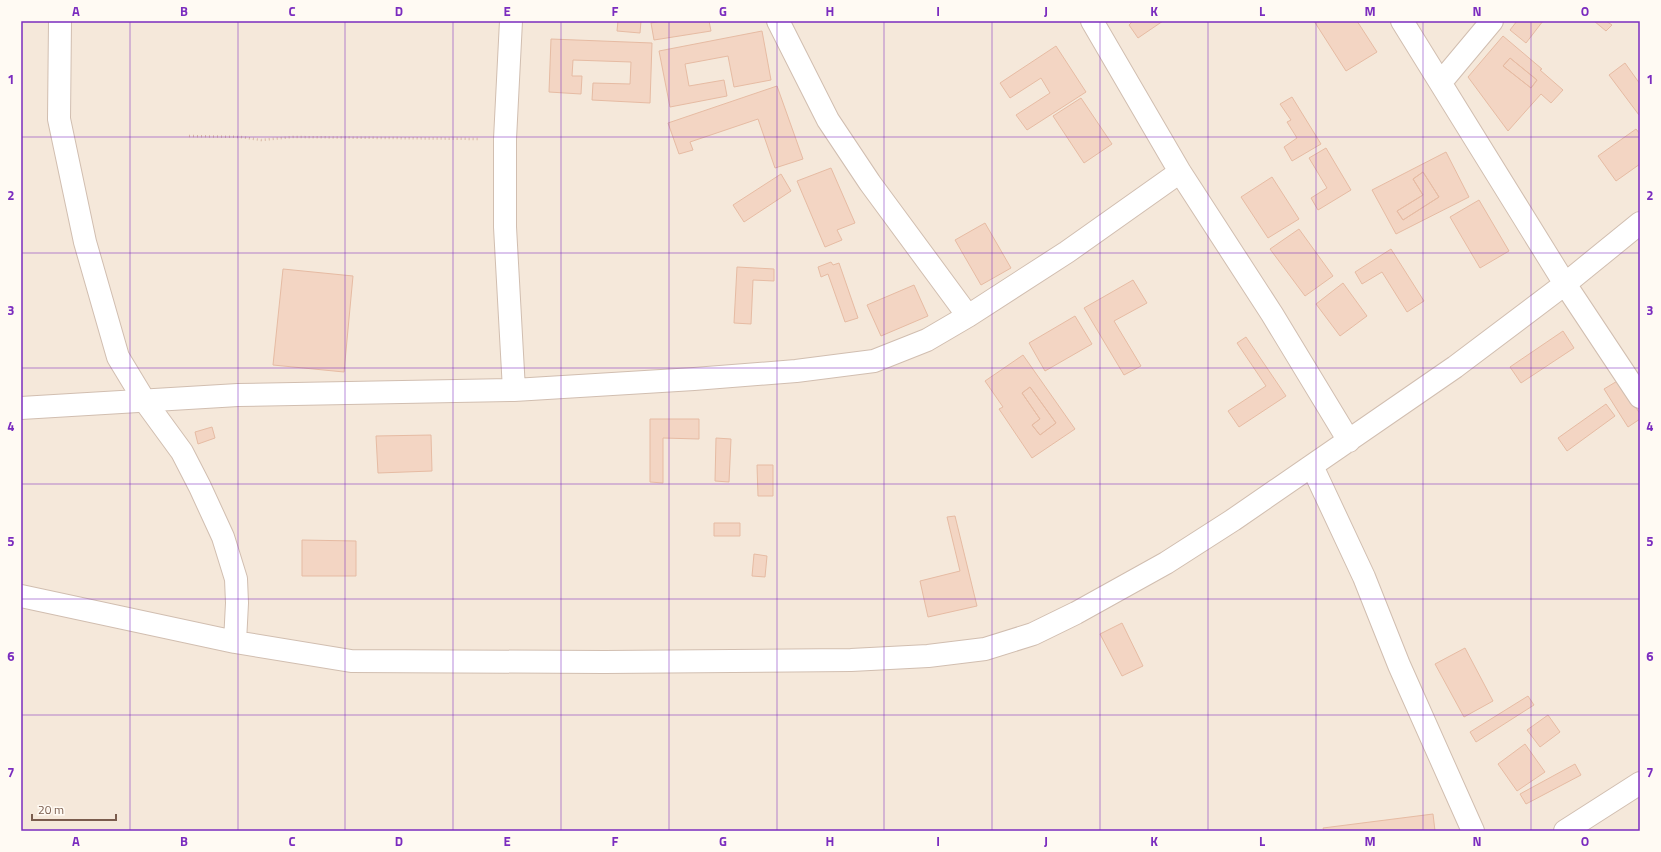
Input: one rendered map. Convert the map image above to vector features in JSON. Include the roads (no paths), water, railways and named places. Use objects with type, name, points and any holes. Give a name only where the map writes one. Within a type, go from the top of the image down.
[{"type":"street","points":[[60,21],[59,119],[85,242],[118,357],[144,400],[182,452],[223,537],[236,579],[237,604],[235,642]]},
{"type":"street","points":[[510,21],[505,139],[505,227],[514,390]]},
{"type":"street","points":[[778,21],[828,120],[870,183],[968,316]]},
{"type":"street","points":[[1092,21],[1180,172],[1272,314],[1349,441]]},
{"type":"street","points":[[1402,21],[1565,284],[1640,397]]},
{"type":"street","points":[[1441,82],[1492,21]]},
{"type":"street","points":[[21,408],[238,395],[514,390],[710,378],[796,371],[874,361],[927,340],[968,316],[1067,252],[1180,172]]},
{"type":"street","points":[[21,596],[235,642],[351,661],[472,662],[851,660],[928,656],[985,649],[1033,634],[1118,591],[1166,563],[1233,520],[1455,367],[1565,284],[1640,223]]},
{"type":"street","points":[[1312,466],[1364,577],[1399,665],[1473,831]]},
{"type":"street","points":[[1565,831],[1640,783]]}]
